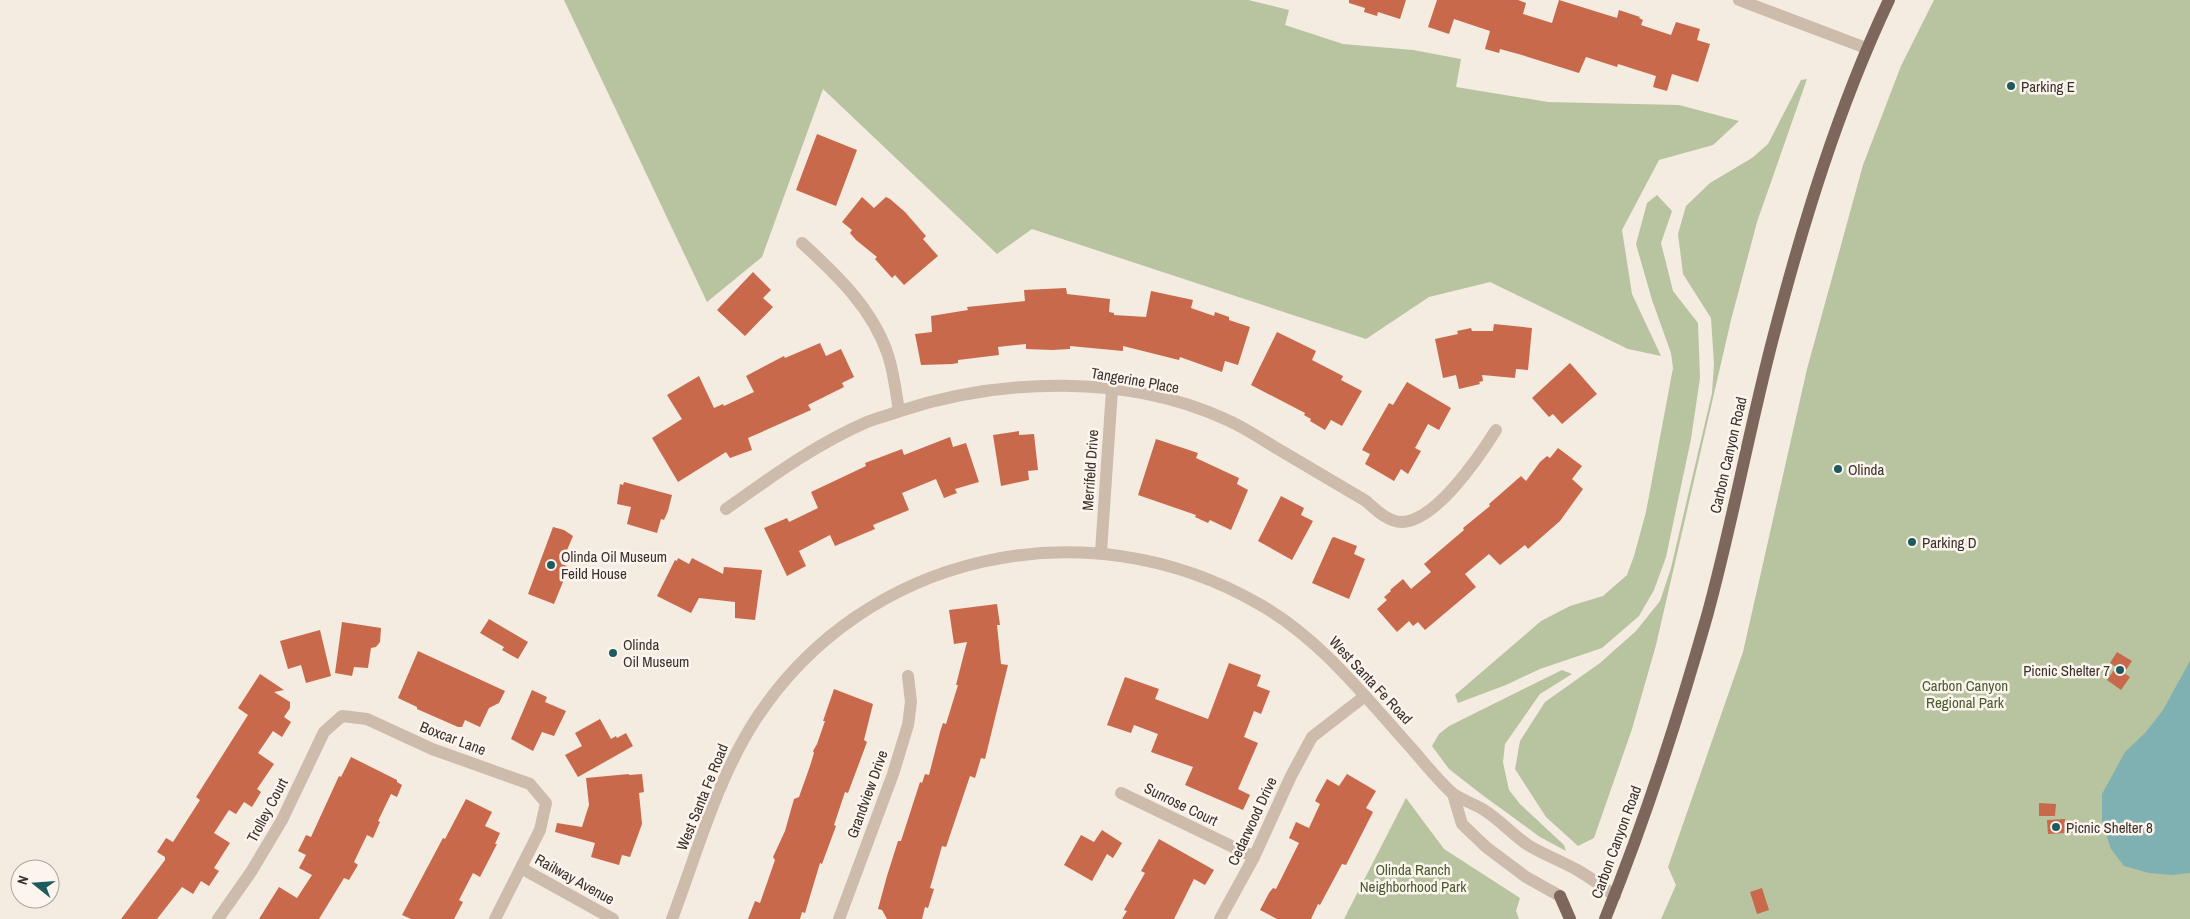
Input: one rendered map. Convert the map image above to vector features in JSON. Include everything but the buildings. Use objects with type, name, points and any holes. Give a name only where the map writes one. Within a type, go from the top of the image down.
[{"type":"main road","name":"Carbon Canyon Road","points":[[1605,919],[1664,759],[1707,615],[1773,338],[1827,152],[1866,48],[1889,0]]},
{"type":"main road","points":[[1560,896],[1570,919]]},
{"type":"street","points":[[1738,0],[1866,48]]},
{"type":"street","points":[[802,243],[838,275],[881,337],[888,355],[899,412]]},
{"type":"street","name":"Tangerine Place","points":[[726,509],[796,460],[868,422],[927,402],[1011,388],[1047,385],[1112,390],[1159,398],[1225,419],[1366,501],[1382,515],[1400,522],[1417,519],[1450,492],[1473,466],[1496,430]]},
{"type":"street","name":"Merrifeld Drive","points":[[1101,552],[1112,390]]},
{"type":"street","name":"West Santa Fe Road","points":[[672,919],[737,751],[756,720],[795,670],[838,630],[882,599],[924,581],[977,563],[1027,554],[1068,551],[1101,552],[1173,567],[1215,582],[1259,604],[1294,627],[1324,651],[1453,794],[1484,810],[1524,842],[1545,855],[1577,870],[1615,896]]},
{"type":"street","name":"Grandview Drive","points":[[839,919],[893,774],[908,725],[911,702],[908,676]]},
{"type":"street","name":"Cedarwood Drive","points":[[1220,919],[1254,857],[1291,776],[1312,737],[1365,696]]},
{"type":"street","name":"Boxcar Lane","points":[[342,716],[367,719],[432,749],[530,784],[546,803],[540,830],[520,868]]},
{"type":"street","name":"Trolley Court","points":[[218,919],[251,872],[282,820],[324,732],[342,716]]},
{"type":"street","name":"Sunrose Court","points":[[1121,793],[1254,857]]},
{"type":"street","name":"West Santa Fe Road","points":[[1453,794],[1462,824],[1486,847],[1526,877],[1560,896]]},
{"type":"street","points":[[495,919],[520,868]]},
{"type":"street","name":"Railway Avenue","points":[[520,868],[613,919]]},
{"type":"green space","points":[[564,0],[1248,0],[1289,10],[1285,25],[1343,44],[1413,50],[1461,59],[1456,87],[1548,102],[1679,105],[1739,121],[1713,145],[1659,160],[1622,230],[1632,294],[1661,356],[1628,349],[1490,282],[1429,297],[1366,339],[1032,229],[997,254],[823,89],[762,257],[707,302]]},
{"type":"green space","name":"Carbon Canyon Regional Park","points":[[1934,0],[2190,0],[2190,919],[1661,919],[1676,885],[1668,867],[1743,652],[1807,369],[1863,165],[1901,66]]},
{"type":"green space","points":[[1807,79],[1757,222],[1731,320],[1656,645],[1632,729],[1594,838],[1578,846],[1546,817],[1515,769],[1520,741],[1545,702],[1600,663],[1636,631],[1660,601],[1671,568],[1712,393],[1714,364],[1711,318],[1683,274],[1678,234],[1686,206],[1710,183],[1752,158],[1768,144],[1801,80]]},
{"type":"green space","points":[[1657,195],[1672,211],[1661,243],[1673,291],[1698,323],[1700,378],[1691,439],[1666,557],[1654,590],[1639,616],[1602,648],[1540,669],[1506,685],[1458,703],[1455,695],[1541,621],[1570,606],[1603,596],[1627,575],[1646,512],[1673,368],[1671,353],[1652,300],[1636,244],[1647,203]]},
{"type":"green space","points":[[1562,670],[1572,674],[1540,694],[1505,744],[1503,762],[1509,790],[1520,804],[1564,845],[1566,851],[1540,837],[1449,769],[1432,746],[1439,734],[1449,726]]},
{"type":"green space","name":"Olinda Ranch Neighborhood Park","points":[[1406,798],[1444,849],[1520,898],[1516,911],[1519,919],[1344,919]]},
{"type":"water","points":[[2190,661],[2190,873],[2172,875],[2149,873],[2124,866],[2111,849],[2102,822],[2102,794],[2125,752],[2146,732],[2163,710]]},
{"type":"place","name":"Parking E","points":[[2011,86]]},
{"type":"place","name":"Olinda","points":[[1838,469]]},
{"type":"place","name":"Parking D","points":[[1912,542]]},
{"type":"place","name":"Olinda Oil Museum Feild House","points":[[551,565]]},
{"type":"place","name":"Olinda Oil Museum","points":[[613,653]]},
{"type":"place","name":"Picnic Shelter 7","points":[[2120,670]]},
{"type":"place","name":"Picnic Shelter 8","points":[[2056,827]]}]
